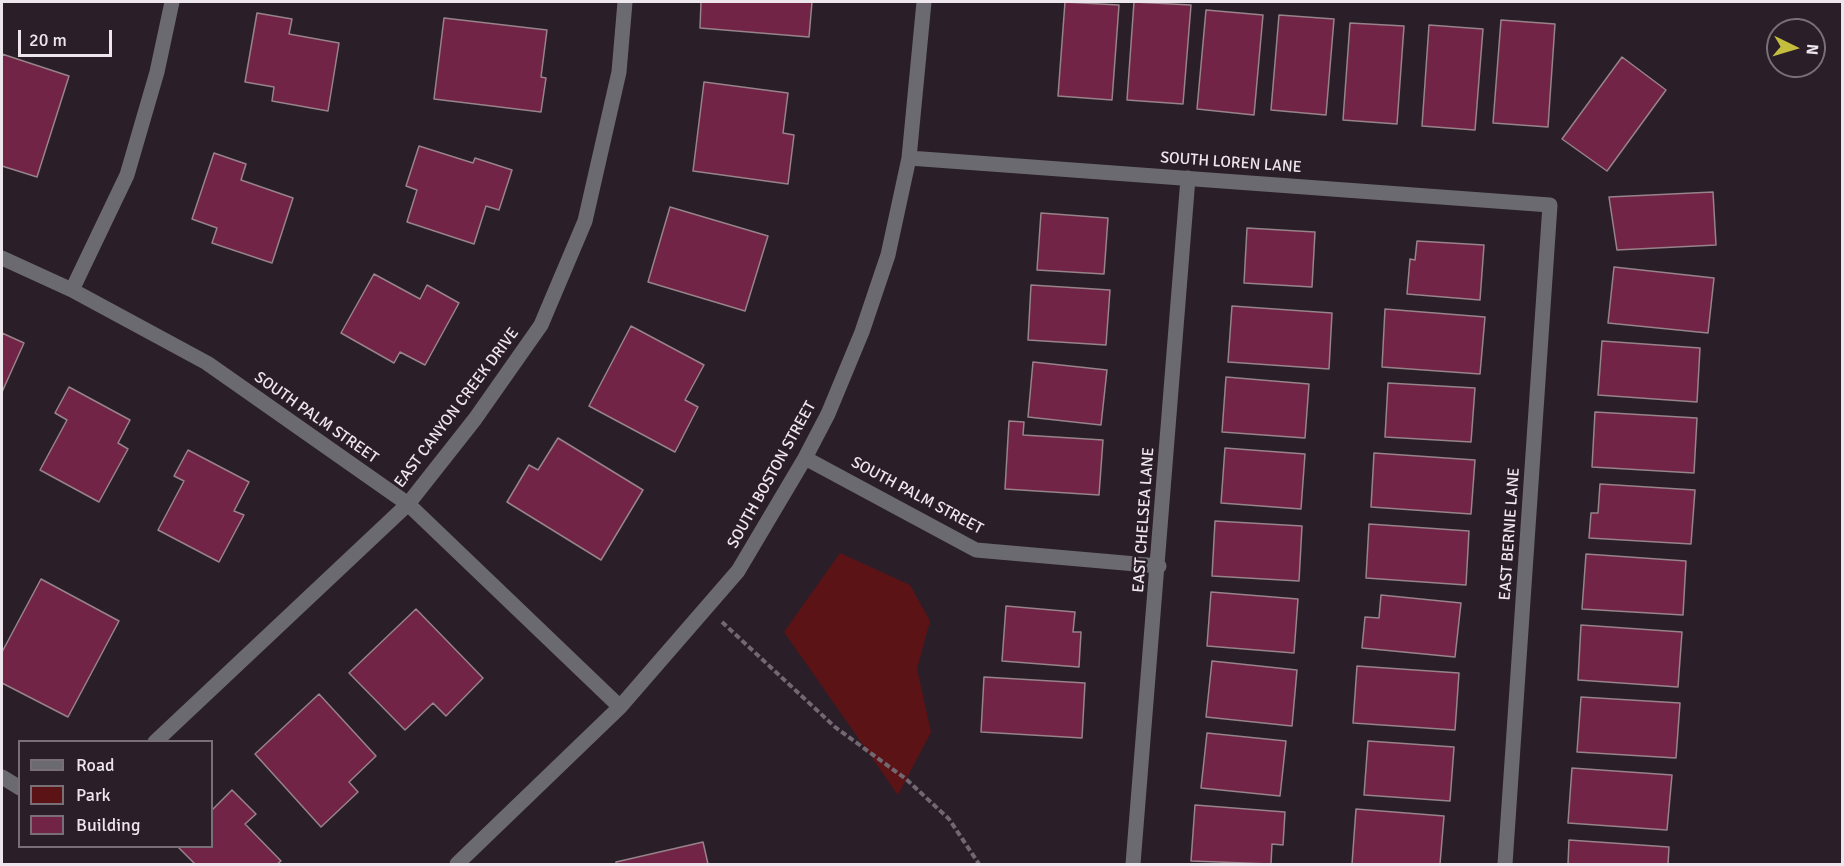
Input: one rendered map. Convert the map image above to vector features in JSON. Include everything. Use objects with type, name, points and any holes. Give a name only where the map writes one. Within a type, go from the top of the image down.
[{"type":"street","points":[[72,290],[127,175],[157,72],[172,2]]},
{"type":"street","name":"EAST CANYON CREEK DRIVE","points":[[156,740],[408,504],[475,419],[541,326],[585,221],[620,72],[626,2]]},
{"type":"street","name":"SOUTH BOSTON STREET","points":[[457,864],[620,708],[738,571],[805,458],[828,414],[862,332],[888,255],[909,158],[924,2]]},
{"type":"street","name":"SOUTH LOREN LANE","points":[[909,158],[1550,206]]},
{"type":"street","name":"EAST CHELSEA LANE","points":[[1133,864],[1159,566],[1188,178]]},
{"type":"street","name":"EAST BERNIE LANE","points":[[1505,864],[1550,206]]},
{"type":"street","name":"SOUTH PALM STREET","points":[[2,258],[72,290],[207,363],[408,504],[620,708]]},
{"type":"street","name":"SOUTH PALM STREET","points":[[805,458],[976,550],[1159,566]]},
{"type":"street","points":[[2,777],[18,787]]},
{"type":"path","points":[[707,607],[745,646],[835,727],[906,780],[949,819],[979,864]]},
{"type":"green space","points":[[840,553],[910,585],[930,621],[917,669],[931,732],[898,795],[784,632]]},
{"type":"building","points":[[701,2],[812,2],[809,37],[700,28]]},
{"type":"building","points":[[1065,2],[1119,5],[1112,100],[1058,96]]},
{"type":"building","points":[[1134,2],[1191,5],[1183,104],[1127,100]]},
{"type":"building","points":[[1206,10],[1263,15],[1254,115],[1197,109]]},
{"type":"building","points":[[257,13],[292,19],[289,34],[339,43],[328,111],[272,101],[274,87],[245,82]]},
{"type":"building","points":[[1279,15],[1334,19],[1326,115],[1271,110]]},
{"type":"building","points":[[444,18],[547,30],[541,77],[546,78],[541,112],[434,99]]},
{"type":"building","points":[[1501,20],[1555,24],[1548,127],[1493,123]]},
{"type":"building","points":[[1350,23],[1404,26],[1397,124],[1343,120]]},
{"type":"building","points":[[1429,25],[1483,29],[1475,130],[1422,126]]},
{"type":"building","points":[[2,54],[69,76],[37,177],[2,166]]},
{"type":"building","points":[[1622,57],[1666,90],[1607,171],[1562,139]]},
{"type":"building","points":[[704,82],[788,93],[783,133],[794,135],[788,184],[693,171]]},
{"type":"building","points":[[419,146],[473,163],[475,158],[512,170],[499,210],[486,206],[474,244],[407,222],[417,190],[406,186]]},
{"type":"building","points":[[214,153],[246,164],[241,180],[293,198],[272,263],[212,243],[217,228],[192,219]]},
{"type":"building","points":[[1713,192],[1716,245],[1617,250],[1609,197]]},
{"type":"building","points":[[670,207],[768,236],[745,311],[648,282]]},
{"type":"building","points":[[1041,213],[1108,218],[1104,274],[1037,270]]},
{"type":"building","points":[[1247,228],[1315,232],[1312,287],[1244,283]]},
{"type":"building","points":[[1417,241],[1484,245],[1480,300],[1407,294],[1410,259],[1415,260]]},
{"type":"building","points":[[1614,267],[1714,278],[1708,333],[1608,323]]},
{"type":"building","points":[[374,274],[420,299],[427,285],[459,303],[425,365],[400,352],[394,363],[341,333]]},
{"type":"building","points":[[1031,285],[1110,290],[1106,345],[1028,340]]},
{"type":"building","points":[[1232,306],[1332,313],[1329,369],[1228,362]]},
{"type":"building","points":[[1385,309],[1485,317],[1480,374],[1382,367]]},
{"type":"building","points":[[631,326],[704,365],[685,400],[698,407],[675,452],[589,406]]},
{"type":"building","points":[[2,333],[24,343],[2,392]]},
{"type":"building","points":[[1602,341],[1700,348],[1697,402],[1598,395]]},
{"type":"building","points":[[1033,362],[1107,370],[1101,425],[1028,417]]},
{"type":"building","points":[[1226,377],[1309,384],[1305,438],[1222,432]]},
{"type":"building","points":[[1388,383],[1475,388],[1471,442],[1385,437]]},
{"type":"building","points":[[69,387],[130,420],[118,443],[128,449],[99,502],[40,470],[67,420],[55,413]]},
{"type":"building","points":[[1595,412],[1697,418],[1694,473],[1592,467]]},
{"type":"building","points":[[1009,421],[1024,422],[1023,435],[1103,440],[1099,495],[1005,489]]},
{"type":"building","points":[[558,438],[643,490],[601,560],[507,502],[529,465],[538,470]]},
{"type":"building","points":[[1225,448],[1305,454],[1301,509],[1221,503]]},
{"type":"building","points":[[188,450],[249,482],[234,511],[244,515],[219,562],[158,530],[184,481],[174,476]]},
{"type":"building","points":[[1374,453],[1475,460],[1471,514],[1371,507]]},
{"type":"building","points":[[1600,484],[1695,490],[1691,544],[1589,538],[1591,513],[1598,513]]},
{"type":"building","points":[[1215,521],[1302,526],[1299,581],[1212,576]]},
{"type":"building","points":[[1369,524],[1469,531],[1466,585],[1366,578]]},
{"type":"building","points":[[1586,554],[1686,561],[1683,615],[1582,609]]},
{"type":"building","points":[[41,579],[119,621],[68,717],[2,683],[2,652]]},
{"type":"building","points":[[1211,592],[1298,599],[1294,653],[1207,646]]},
{"type":"building","points":[[1381,595],[1461,603],[1455,657],[1362,648],[1365,617],[1379,618]]},
{"type":"building","points":[[1006,606],[1075,612],[1073,632],[1081,632],[1079,667],[1002,661]]},
{"type":"building","points":[[416,609],[483,678],[446,716],[433,703],[405,730],[349,673]]},
{"type":"building","points":[[1581,625],[1682,632],[1678,687],[1578,680]]},
{"type":"building","points":[[1212,661],[1297,670],[1292,726],[1206,717]]},
{"type":"building","points":[[1357,666],[1459,673],[1455,730],[1353,723]]},
{"type":"building","points":[[984,677],[1085,683],[1082,738],[981,732]]},
{"type":"building","points":[[319,694],[376,756],[349,782],[358,792],[321,827],[255,754]]},
{"type":"building","points":[[1581,697],[1680,703],[1676,758],[1577,752]]},
{"type":"building","points":[[1207,733],[1286,741],[1280,796],[1201,788]]},
{"type":"building","points":[[1368,741],[1454,747],[1450,801],[1364,795]]},
{"type":"building","points":[[1572,768],[1672,775],[1667,830],[1568,823]]},
{"type":"building","points":[[232,790],[256,814],[245,824],[281,861],[277,864],[195,864],[179,848],[213,848],[213,809]]},
{"type":"building","points":[[1195,805],[1285,812],[1283,845],[1272,844],[1271,864],[1191,861]]},
{"type":"building","points":[[1356,809],[1444,816],[1440,864],[1352,864]]},
{"type":"building","points":[[1569,840],[1669,847],[1668,864],[1568,864]]},
{"type":"building","points":[[703,842],[708,864],[616,864],[616,862]]}]
